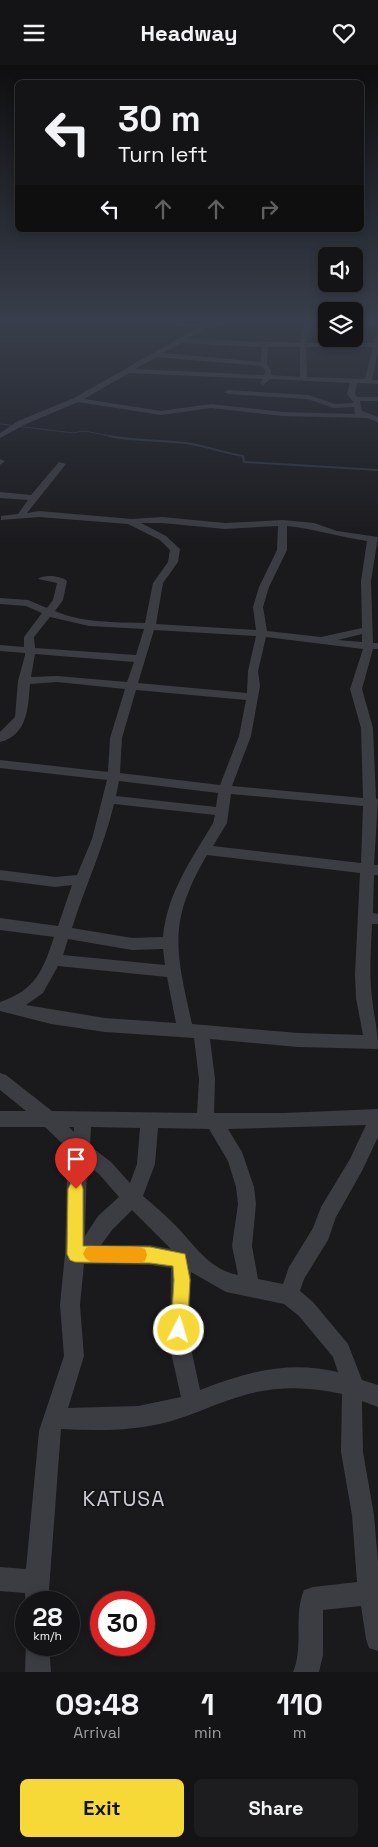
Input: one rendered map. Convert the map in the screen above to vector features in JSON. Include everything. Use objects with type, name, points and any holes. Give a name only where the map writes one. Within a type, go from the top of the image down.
[{"type":"street","points":[[0,436],[14,427],[82,397]]},
{"type":"street","points":[[303,397],[334,406],[378,399]]},
{"type":"street","points":[[354,397],[358,412],[368,417]]},
{"type":"street","points":[[198,406],[211,399]]},
{"type":"street","points":[[76,400],[161,413],[198,406],[283,414],[378,419]]},
{"type":"street","points":[[356,402],[378,405]]},
{"type":"street","points":[[0,430],[14,427]]},
{"type":"street","points":[[22,514],[32,498],[62,464]]},
{"type":"street","points":[[0,495],[32,498]]},
{"type":"street","points":[[1,520],[22,514],[50,514],[130,521],[162,520],[230,526],[252,523],[283,523],[314,526],[335,533],[375,539],[371,665],[356,689],[367,728],[374,803],[371,918],[364,998],[375,1041],[298,1040],[85,1023],[4,1007]]},
{"type":"street","points":[[4,1007],[38,989],[54,960],[82,879],[99,839],[114,777],[116,738],[150,626],[158,583],[173,562],[175,549],[163,538],[130,521]]},
{"type":"street","points":[[250,1286],[242,1246],[247,1204],[245,1187],[236,1158],[209,1120],[207,1079],[173,972],[170,943],[172,919],[179,894],[202,850],[213,834],[223,812],[225,789],[245,736],[254,686],[253,671],[262,633],[258,607],[264,587],[282,551],[283,523]]},
{"type":"street","points":[[0,738],[11,730],[21,718],[30,637],[50,613],[60,597],[63,583],[60,580],[43,579]]},
{"type":"street","points":[[0,601],[28,603],[76,622],[262,633],[322,640],[346,645],[371,639],[378,625]]},
{"type":"street","points":[[322,640],[371,639]]},
{"type":"street","points":[[0,648],[140,659]]},
{"type":"street","points":[[24,681],[58,679],[252,697]]},
{"type":"street","points":[[0,764],[306,798],[374,803]]},
{"type":"street","points":[[108,799],[223,812]]},
{"type":"street","points":[[202,850],[372,869]]},
{"type":"street","points":[[0,875],[55,882],[82,879]]},
{"type":"street","points":[[0,925],[63,932],[132,944],[170,943]]},
{"type":"street","points":[[54,960],[173,972]]},
{"type":"street","points":[[0,1080],[105,1168],[132,1198],[168,1231],[187,1261],[182,1280],[179,1330],[184,1374],[194,1404]]},
{"type":"street","points":[[0,1119],[82,1118],[297,1122],[378,1117],[356,1165],[328,1213],[321,1233],[296,1274],[289,1295]]},
{"type":"street","points":[[36,1591],[47,1447],[53,1418],[74,1357],[70,1305],[80,1254],[76,1173],[82,1135],[82,1118]]},
{"type":"street","points":[[80,1254],[105,1223],[132,1198],[146,1164],[150,1119]]},
{"type":"street","points":[[80,1254],[150,1255],[187,1261],[216,1278],[289,1295],[306,1309],[341,1351],[354,1386],[351,1406],[352,1452],[363,1515],[370,1593],[378,1639]]},
{"type":"street","points":[[53,1418],[116,1419],[167,1412],[238,1387],[294,1377],[319,1377],[354,1386],[378,1396]]},
{"type":"street","points":[[0,1579],[33,1591]]},
{"type":"street","points":[[306,1672],[310,1656],[310,1609],[313,1599],[370,1593]]},
{"type":"street","points":[[37,1656],[38,1672]]},
{"type":"waterway","points":[[0,424],[73,433],[84,431],[116,437]]},
{"type":"waterway","points":[[109,436],[193,444],[243,456],[244,462],[378,470]]},
{"type":"slow traffic","points":[[91,1254],[140,1255]]},
{"type":"district","name":"KATUSA","points":[[124,1499]]},
{"type":"route","points":[[76,1189],[75,1254],[150,1255],[180,1259],[182,1295],[179,1330]]}]
